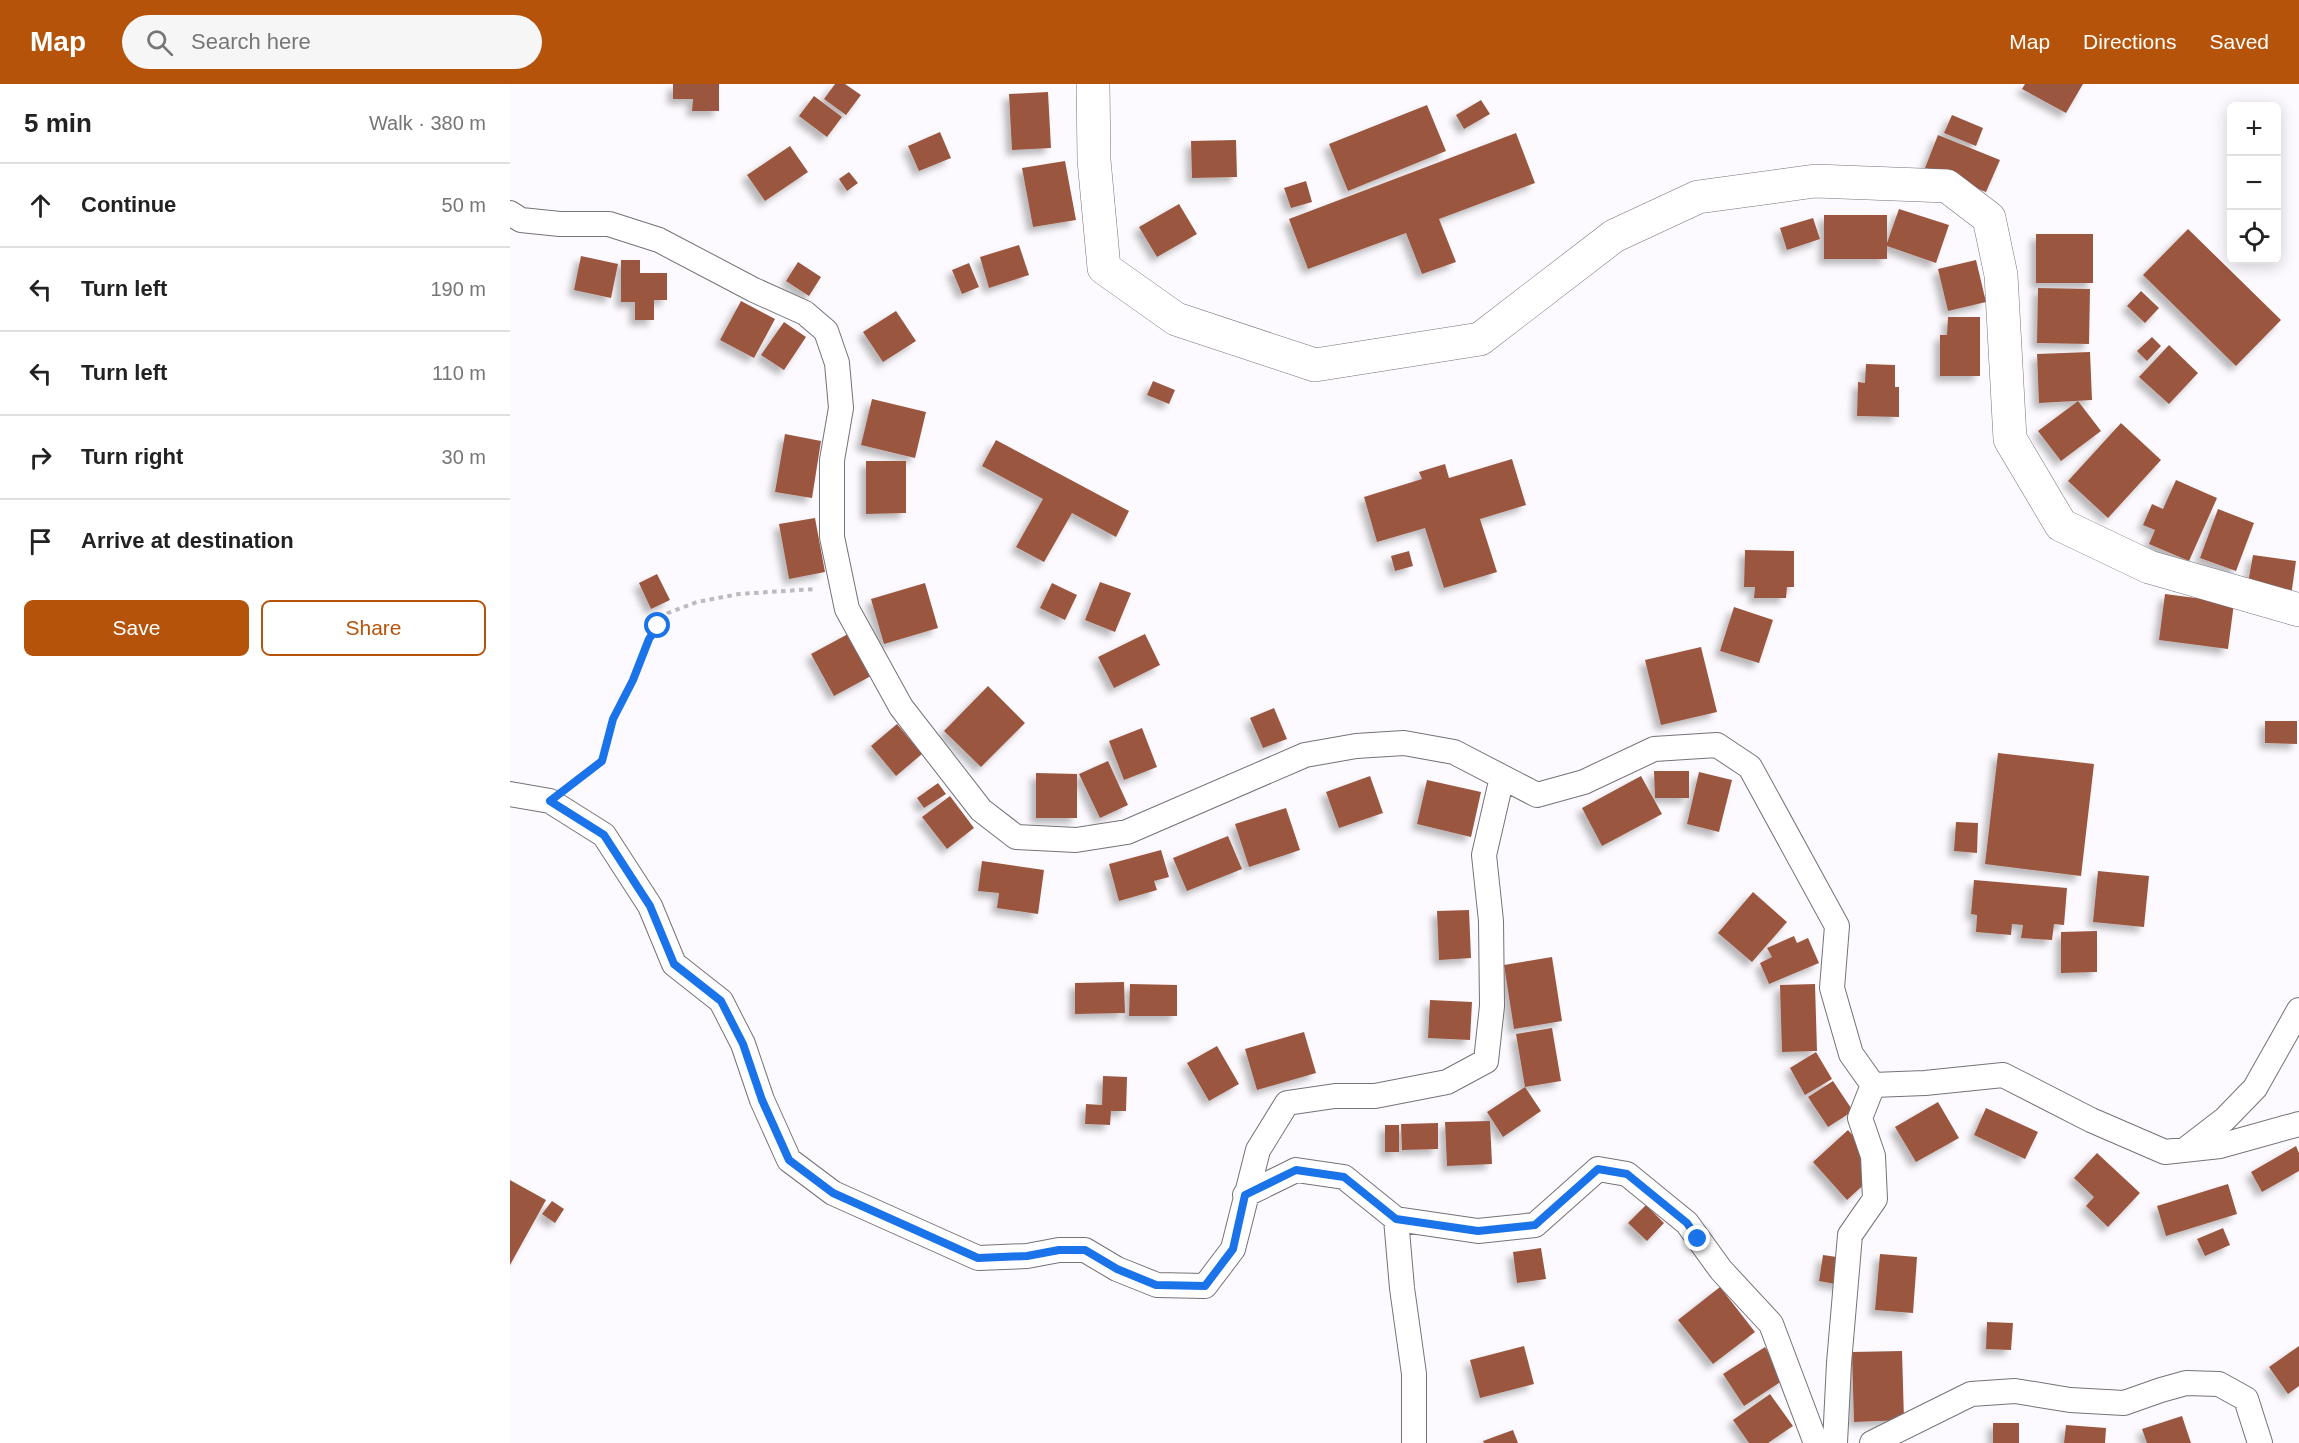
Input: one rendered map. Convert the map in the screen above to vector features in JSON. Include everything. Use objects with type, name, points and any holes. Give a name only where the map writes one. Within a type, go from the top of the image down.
[{"type":"street","points":[[1093,84],[1094,160],[1104,268],[1176,319],[1315,365],[1479,339],[1614,236],[1698,197],[1815,181],[1947,186],[1989,218],[2001,275],[2010,439],[2061,525],[2149,567],[2299,610]]},
{"type":"street","points":[[510,213],[521,220],[560,224],[609,224],[659,240],[754,290],[805,313],[826,331],[837,363],[841,408],[832,460],[832,537],[848,609],[901,707],[981,810],[1016,837],[1076,840],[1127,832],[1305,755],[1356,746],[1404,743],[1454,752],[1537,795],[1584,782],[1654,749],[1717,745],[1750,767],[1837,926],[1832,988],[1851,1054],[1873,1085]]},
{"type":"street","points":[[510,794],[550,801],[604,835],[650,906],[674,964],[721,1001],[743,1044],[762,1100],[789,1160],[833,1193],[978,1258],[1027,1256],[1059,1250],[1085,1250],[1117,1269],[1156,1285],[1205,1286],[1233,1249],[1258,1150],[1287,1103],[1335,1096],[1375,1096],[1447,1082],[1486,1061],[1492,1006],[1491,921],[1484,855],[1502,777]]},
{"type":"street","points":[[2184,1150],[2225,1119],[2255,1088],[2299,1010]]},
{"type":"street","points":[[1873,1085],[1925,1083],[2003,1075],[2091,1119],[2165,1152],[2220,1146],[2299,1124]]},
{"type":"street","points":[[1835,1443],[1850,1235],[1875,1199],[1873,1156],[1860,1119],[1873,1085]]},
{"type":"street","points":[[1245,1195],[1296,1170],[1344,1177],[1396,1219],[1478,1231],[1535,1225],[1598,1169],[1627,1174],[1687,1223],[1721,1270],[1771,1324],[1814,1438],[1818,1443]]},
{"type":"street","points":[[1396,1219],[1402,1288],[1414,1374],[1414,1443]]},
{"type":"street","points":[[1872,1443],[1971,1394],[2015,1391],[2070,1400],[2124,1403],[2161,1389],[2186,1383],[2219,1384],[2246,1399],[2260,1443]]},
{"type":"path","points":[[550,801],[602,761],[613,719],[633,680],[649,639],[668,613],[698,602],[739,594],[843,587]]},
{"type":"building","points":[[673,84],[719,84],[719,111],[692,111],[693,99],[673,99]]},
{"type":"building","points":[[835,84],[845,84],[861,95],[846,115],[824,99]]},
{"type":"building","points":[[2025,84],[2083,84],[2066,113],[2022,89]]},
{"type":"building","points":[[1048,92],[1051,148],[1012,150],[1009,94]]},
{"type":"building","points":[[814,96],[842,117],[827,137],[799,116]]},
{"type":"building","points":[[1481,100],[1490,114],[1464,129],[1456,115]]},
{"type":"building","points":[[1427,105],[1446,151],[1348,191],[1329,144]]},
{"type":"building","points":[[1952,115],[1983,128],[1976,146],[1944,133]]},
{"type":"building","points":[[940,132],[951,158],[919,171],[908,146]]},
{"type":"building","points":[[1516,133],[1535,183],[1439,219],[1456,262],[1422,274],[1406,233],[1308,269],[1289,219]]},
{"type":"building","points":[[1938,135],[2000,160],[1986,192],[1925,168]]},
{"type":"building","points":[[1236,140],[1237,177],[1192,178],[1191,141]]},
{"type":"building","points":[[790,146],[808,172],[765,201],[747,175]]},
{"type":"building","points":[[1065,161],[1076,220],[1033,227],[1022,168]]},
{"type":"building","points":[[849,172],[858,183],[847,191],[839,179]]},
{"type":"building","points":[[1306,181],[1312,202],[1291,208],[1284,188]]},
{"type":"building","points":[[1179,204],[1197,234],[1157,257],[1139,227]]},
{"type":"building","points":[[1899,209],[1949,225],[1936,263],[1887,246],[1887,259],[1824,259],[1824,215],[1887,215],[1887,243]]},
{"type":"building","points":[[1813,218],[1820,239],[1787,250],[1780,228]]},
{"type":"building","points":[[2188,229],[2281,320],[2236,366],[2143,275]]},
{"type":"building","points":[[2036,234],[2093,234],[2093,283],[2036,283]]},
{"type":"building","points":[[1019,245],[1029,275],[989,288],[980,257]]},
{"type":"building","points":[[581,256],[618,264],[611,298],[574,290]]},
{"type":"building","points":[[621,260],[640,260],[640,273],[667,273],[667,300],[654,300],[654,320],[635,320],[635,302],[621,302]]},
{"type":"building","points":[[1976,260],[1986,302],[1948,311],[1938,269]]},
{"type":"building","points":[[798,262],[821,277],[809,296],[786,281]]},
{"type":"building","points":[[969,263],[979,287],[962,294],[952,270]]},
{"type":"building","points":[[2038,288],[2090,289],[2089,344],[2037,343]]},
{"type":"building","points":[[2141,291],[2159,308],[2145,323],[2127,306]]},
{"type":"building","points":[[741,301],[775,319],[754,358],[720,340]]},
{"type":"building","points":[[896,311],[916,341],[883,362],[863,332]]},
{"type":"building","points":[[1948,317],[1980,317],[1980,376],[1940,376],[1940,335],[1947,335]]},
{"type":"building","points":[[784,322],[806,337],[784,370],[761,355]]},
{"type":"building","points":[[2152,337],[2161,346],[2147,361],[2137,351]]},
{"type":"building","points":[[2169,345],[2198,373],[2169,404],[2139,377]]},
{"type":"building","points":[[2090,352],[2092,400],[2039,403],[2037,354]]},
{"type":"building","points":[[1866,364],[1895,365],[1895,387],[1899,387],[1899,417],[1857,416],[1858,382],[1865,383]]},
{"type":"building","points":[[1153,381],[1175,390],[1169,404],[1147,395]]},
{"type":"building","points":[[872,399],[926,412],[915,458],[861,445]]},
{"type":"building","points":[[2078,401],[2101,431],[2061,461],[2038,431]]},
{"type":"building","points":[[2121,423],[2161,460],[2108,518],[2068,481]]},
{"type":"building","points":[[785,434],[821,441],[812,498],[775,492]]},
{"type":"building","points":[[996,440],[1129,511],[1116,537],[1072,513],[1044,562],[1016,547],[1043,499],[982,466]]},
{"type":"building","points":[[1512,459],[1526,505],[1480,519],[1497,572],[1444,588],[1425,528],[1377,542],[1364,497],[1422,479],[1419,472],[1445,464],[1449,478]]},
{"type":"building","points":[[866,461],[906,461],[906,513],[866,514]]},
{"type":"building","points":[[2176,480],[2217,498],[2189,561],[2149,544],[2155,530],[2143,525],[2152,504],[2163,509]]},
{"type":"building","points":[[2218,509],[2254,523],[2236,571],[2200,558]]},
{"type":"building","points":[[815,518],[825,572],[789,579],[779,524]]},
{"type":"building","points":[[1745,550],[1794,551],[1794,587],[1787,587],[1786,598],[1754,598],[1755,587],[1744,587]]},
{"type":"building","points":[[1409,551],[1413,566],[1395,571],[1391,556]]},
{"type":"building","points":[[2253,555],[2296,561],[2291,596],[2247,589]]},
{"type":"building","points":[[657,574],[670,600],[651,609],[639,583]]},
{"type":"building","points":[[1100,582],[1131,593],[1115,632],[1085,620]]},
{"type":"building","points":[[925,583],[938,628],[884,644],[871,599]]},
{"type":"building","points":[[1052,583],[1077,595],[1065,620],[1040,608]]},
{"type":"building","points":[[2165,594],[2234,603],[2228,649],[2159,640]]},
{"type":"building","points":[[1734,607],[1773,620],[1759,663],[1720,651]]},
{"type":"building","points":[[848,634],[871,676],[834,696],[811,654]]},
{"type":"building","points":[[1145,634],[1160,665],[1114,688],[1098,657]]},
{"type":"building","points":[[1701,647],[1717,712],[1661,725],[1645,660]]},
{"type":"building","points":[[988,686],[1025,723],[981,767],[944,731]]},
{"type":"building","points":[[1274,708],[1287,739],[1263,748],[1250,718]]},
{"type":"building","points":[[2265,721],[2297,721],[2297,744],[2265,743]]},
{"type":"building","points":[[897,724],[922,754],[896,776],[871,746]]},
{"type":"building","points":[[1142,728],[1157,767],[1124,780],[1109,741]]},
{"type":"building","points":[[1998,753],[2094,764],[2081,876],[1985,864]]},
{"type":"building","points":[[1108,761],[1128,805],[1100,818],[1079,774]]},
{"type":"building","points":[[1654,771],[1689,771],[1689,798],[1655,798]]},
{"type":"building","points":[[1699,772],[1732,780],[1719,832],[1687,824]]},
{"type":"building","points":[[1036,773],[1077,774],[1077,818],[1036,818]]},
{"type":"building","points":[[1370,776],[1383,813],[1339,828],[1326,792]]},
{"type":"building","points":[[1641,776],[1662,814],[1602,846],[1582,808]]},
{"type":"building","points":[[1427,780],[1481,792],[1471,837],[1417,824]]},
{"type":"building","points":[[938,783],[946,794],[924,808],[917,798]]},
{"type":"building","points":[[950,796],[974,828],[947,849],[922,817]]},
{"type":"building","points":[[1286,808],[1300,850],[1249,867],[1235,824]]},
{"type":"building","points":[[1956,822],[1978,823],[1977,853],[1954,851]]},
{"type":"building","points":[[1228,836],[1242,869],[1187,891],[1173,858]]},
{"type":"building","points":[[1161,850],[1169,877],[1154,881],[1157,890],[1119,901],[1109,864]]},
{"type":"building","points":[[982,861],[1044,870],[1038,914],[997,908],[999,893],[978,891]]},
{"type":"building","points":[[2098,871],[2149,876],[2144,927],[2093,922]]},
{"type":"building","points":[[1974,880],[2067,888],[2064,925],[2054,924],[2052,940],[2021,938],[2023,925],[2012,924],[2011,935],[1976,932],[1977,915],[1971,914]]},
{"type":"building","points":[[1753,892],[1787,922],[1752,962],[1718,933]]},
{"type":"building","points":[[1469,910],[1471,958],[1439,960],[1437,911]]},
{"type":"building","points":[[2097,931],[2097,972],[2061,973],[2061,932]]},
{"type":"building","points":[[1794,936],[1797,943],[1808,938],[1819,963],[1769,984],[1760,963],[1772,957],[1767,948]]},
{"type":"building","points":[[1552,957],[1562,1021],[1514,1029],[1504,965]]},
{"type":"building","points":[[1124,982],[1125,1013],[1075,1014],[1075,983]]},
{"type":"building","points":[[1130,984],[1177,985],[1177,1016],[1129,1016]]},
{"type":"building","points":[[1815,984],[1817,1051],[1782,1052],[1780,985]]},
{"type":"building","points":[[1430,1000],[1472,1002],[1470,1040],[1428,1038]]},
{"type":"building","points":[[1552,1028],[1561,1081],[1525,1087],[1516,1034]]},
{"type":"building","points":[[1304,1032],[1316,1073],[1257,1090],[1245,1049]]},
{"type":"building","points":[[1217,1046],[1239,1084],[1209,1101],[1187,1063]]},
{"type":"building","points":[[1816,1052],[1832,1079],[1805,1095],[1790,1068]]},
{"type":"building","points":[[1103,1076],[1127,1077],[1126,1111],[1111,1111],[1110,1125],[1085,1124],[1086,1104],[1102,1105]]},
{"type":"building","points":[[1833,1081],[1853,1111],[1828,1127],[1808,1097]]},
{"type":"building","points":[[1525,1087],[1541,1111],[1503,1137],[1487,1112]]},
{"type":"building","points":[[1938,1102],[1959,1138],[1916,1162],[1895,1127]]},
{"type":"building","points":[[1986,1108],[2038,1132],[2025,1159],[1974,1135]]},
{"type":"building","points":[[1490,1121],[1492,1164],[1447,1166],[1445,1122]]},
{"type":"building","points":[[1438,1123],[1438,1149],[1402,1150],[1401,1124]]},
{"type":"building","points":[[1385,1125],[1399,1125],[1399,1152],[1385,1152]]},
{"type":"building","points":[[1848,1130],[1882,1168],[1847,1200],[1813,1162]]},
{"type":"building","points":[[2296,1146],[2299,1153],[2299,1171],[2262,1192],[2251,1172]]},
{"type":"building","points":[[2097,1153],[2140,1193],[2108,1227],[2086,1206],[2094,1197],[2074,1178]]},
{"type":"building","points":[[510,1180],[546,1200],[510,1265]]},
{"type":"building","points":[[2228,1184],[2237,1214],[2166,1236],[2157,1206]]},
{"type":"building","points":[[552,1201],[564,1209],[555,1223],[542,1214]]},
{"type":"building","points":[[1646,1205],[1664,1223],[1647,1241],[1628,1223]]},
{"type":"building","points":[[2223,1228],[2230,1245],[2205,1256],[2197,1239]]},
{"type":"building","points":[[1541,1248],[1546,1279],[1517,1283],[1513,1252]]},
{"type":"building","points":[[1880,1254],[1917,1257],[1913,1313],[1875,1310]]},
{"type":"building","points":[[1823,1255],[1850,1259],[1846,1286],[1819,1281]]},
{"type":"building","points":[[1720,1287],[1755,1332],[1713,1364],[1678,1320]]},
{"type":"building","points":[[1987,1322],[2013,1323],[2011,1350],[1986,1349]]},
{"type":"building","points":[[1524,1346],[1534,1384],[1480,1398],[1470,1360]]},
{"type":"building","points":[[2299,1346],[2299,1386],[2288,1394],[2269,1367]]},
{"type":"building","points":[[1765,1347],[1785,1379],[1744,1406],[1723,1374]]},
{"type":"building","points":[[1902,1351],[1904,1420],[1854,1422],[1852,1352]]},
{"type":"building","points":[[1770,1394],[1793,1426],[1768,1443],[1749,1443],[1733,1420]]},
{"type":"building","points":[[2182,1416],[2191,1443],[2147,1443],[2142,1429]]},
{"type":"building","points":[[1993,1423],[2019,1423],[2019,1443],[1993,1443]]},
{"type":"building","points":[[2066,1425],[2106,1428],[2105,1443],[2064,1443]]},
{"type":"building","points":[[1513,1430],[1518,1443],[1484,1443],[1483,1441]]},
{"type":"route","points":[[658,626],[649,639],[633,680],[613,719],[602,761],[550,801],[604,835],[650,906],[674,964],[721,1001],[743,1044],[762,1100],[789,1160],[833,1193],[978,1258],[1027,1256],[1059,1250],[1085,1250],[1117,1269],[1156,1285],[1205,1286],[1233,1249],[1245,1195],[1296,1170],[1344,1177],[1396,1219],[1478,1231],[1535,1225],[1598,1169],[1627,1174],[1687,1223],[1698,1239]]}]
